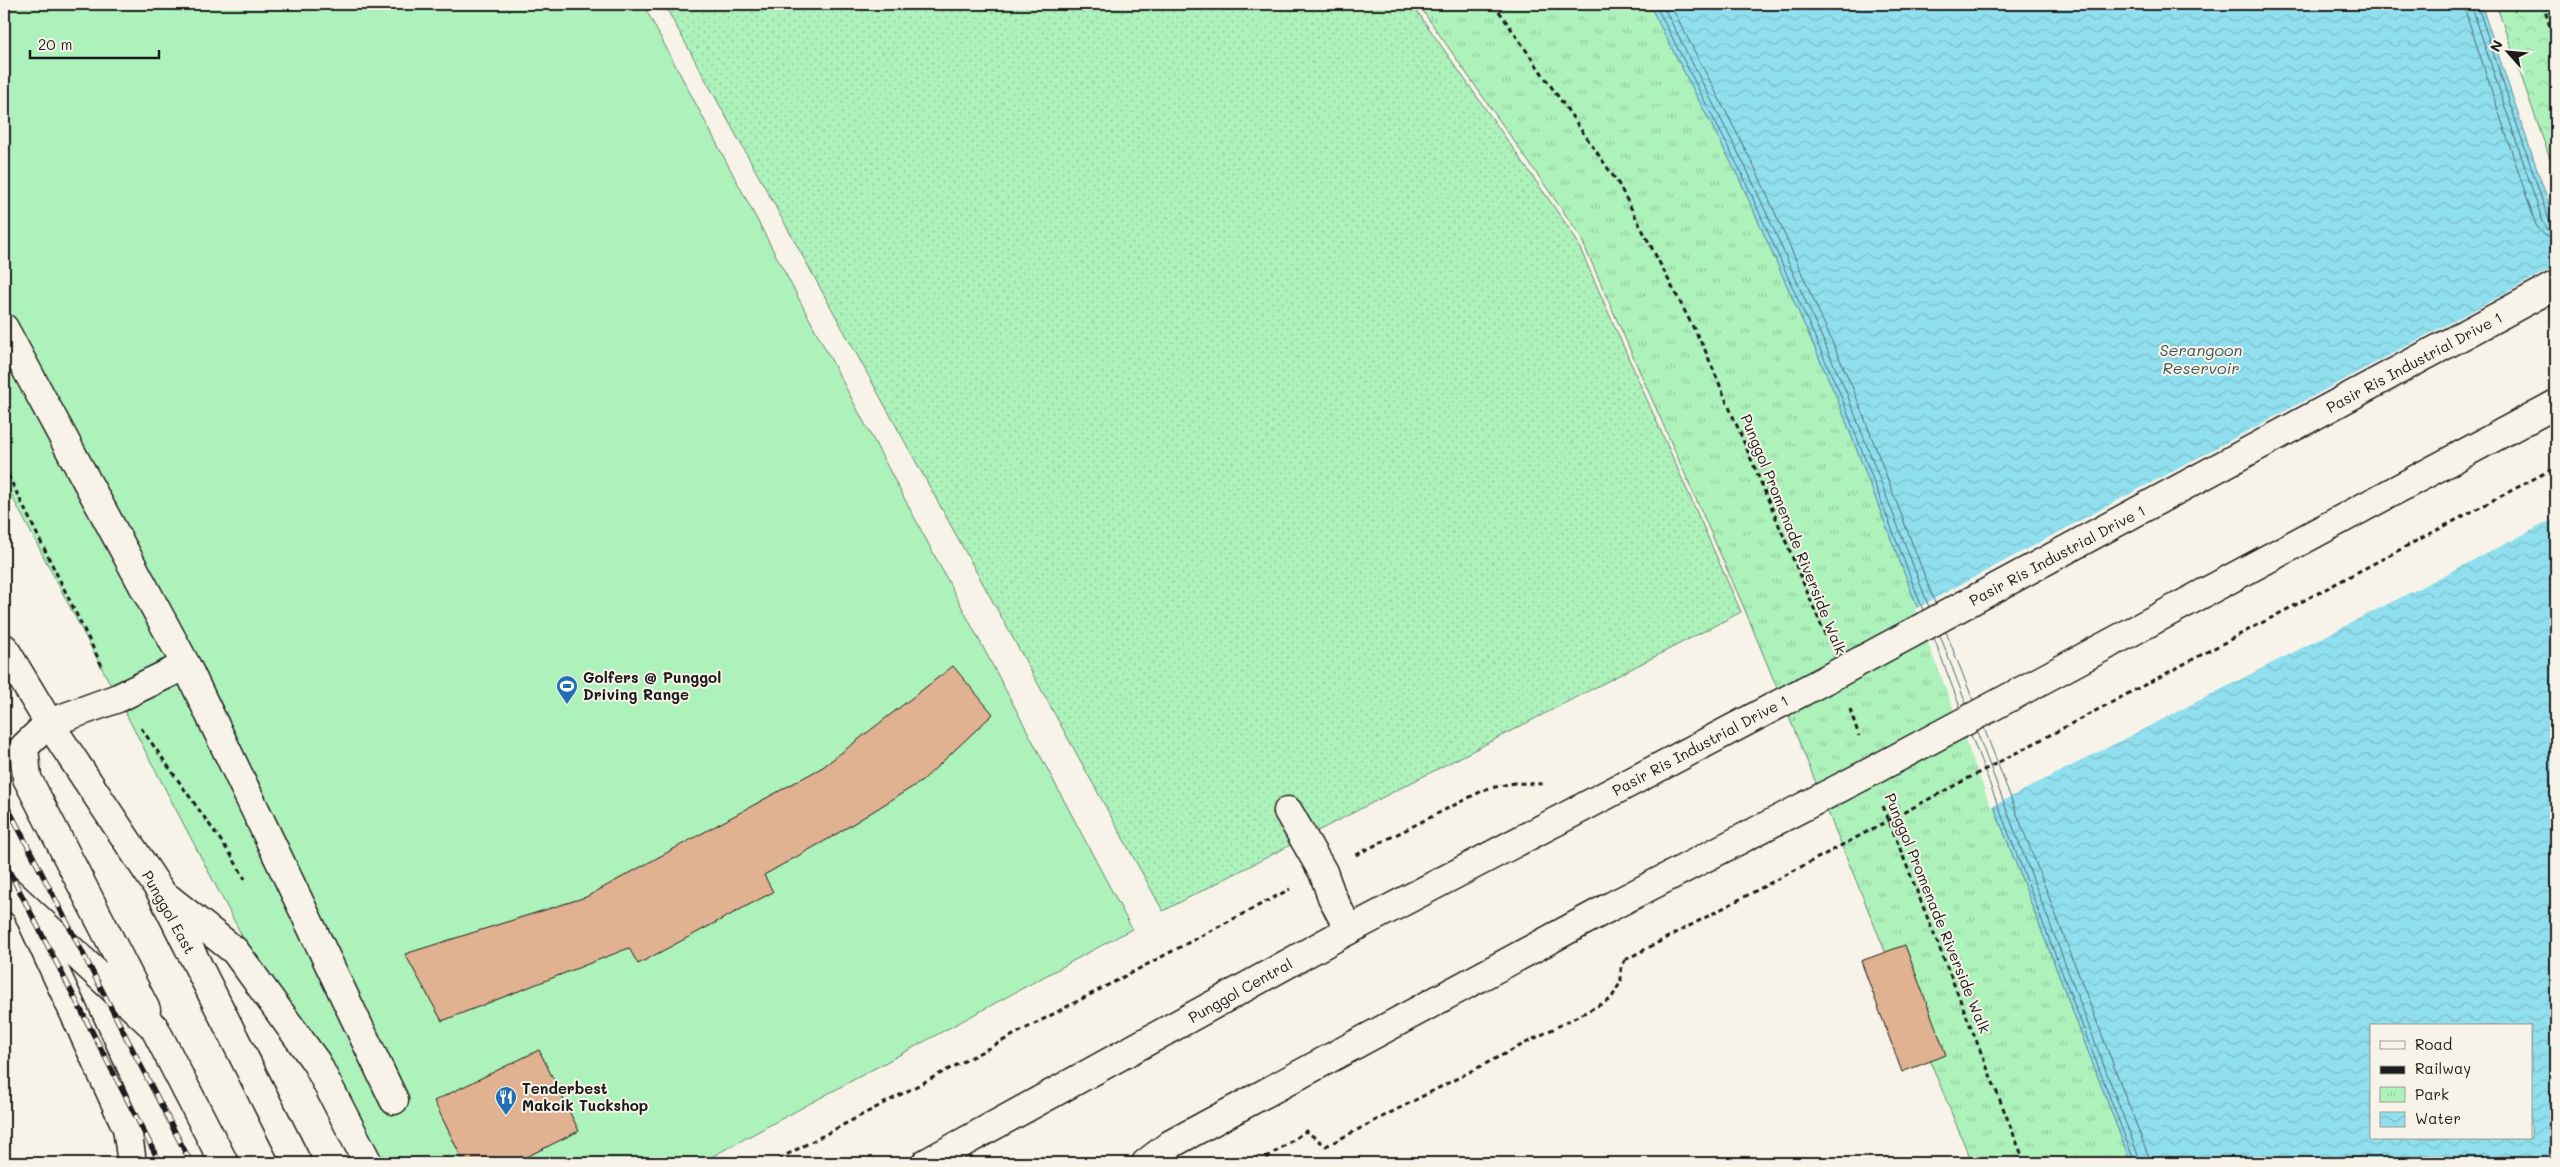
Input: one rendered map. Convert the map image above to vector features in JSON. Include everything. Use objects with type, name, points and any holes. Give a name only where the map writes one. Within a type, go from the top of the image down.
[{"type":"main road","name":"Pasir Ris Industrial Drive 1","points":[[1557,821],[1838,673],[2556,285]]},
{"type":"main road","points":[[4,328],[186,665],[394,1100]]},
{"type":"main road","points":[[1146,1163],[1171,1144],[1606,909],[1871,771],[2556,404]]},
{"type":"main road","name":"Punggol East","points":[[4,648],[49,724],[161,892],[296,1163]]},
{"type":"main road","points":[[186,665],[118,698],[49,724],[24,747],[27,778],[224,1163]]},
{"type":"main road","points":[[1288,811],[1323,872],[1332,897],[1350,930]]},
{"type":"main road","name":"Punggol Central","points":[[926,1163],[1350,930],[1557,821]]},
{"type":"main road","points":[[161,892],[235,950],[316,1062],[368,1163]]},
{"type":"main road","points":[[14,896],[154,1027]]},
{"type":"main road","points":[[14,896],[127,1128],[132,1163]]},
{"type":"path","name":"Punggol Promenade Riverside Walk","points":[[1494,4],[1618,183],[1705,350],[1790,548],[1829,646]]},
{"type":"path","points":[[2542,4],[2556,46]]},
{"type":"path","points":[[4,467],[118,698],[175,775],[231,855],[246,880]]},
{"type":"path","points":[[1258,1163],[1306,1131],[1326,1146],[1611,999],[1621,981],[1621,967],[1625,960],[2556,467]]},
{"type":"path","points":[[1847,700],[1859,738]]},
{"type":"path","points":[[771,1163],[1323,872],[1486,790],[1514,783],[1545,784]]},
{"type":"path","name":"Punggol Promenade Riverside Walk","points":[[1882,804],[2025,1163]]},
{"type":"green space","name":"Golfers @ Punggol Driving Range","points":[[4,4],[643,4],[1132,929],[700,1163],[361,1163],[4,481]]},
{"type":"green space","points":[[664,4],[1412,4],[1575,237],[1741,612],[1163,911]]},
{"type":"green space","points":[[1418,4],[1649,4],[1739,178],[1837,398],[2131,1163],[1972,1163],[1745,610],[1579,234]]},
{"type":"green space","points":[[2496,4],[2556,4],[2556,176]]},
{"type":"water","name":"Serangoon Reservoir","points":[[1649,4],[2481,4],[2556,225],[2556,1163],[2131,1163],[1837,398],[1739,178]]},
{"type":"pier","points":[[2556,266],[2556,518],[1991,807],[1915,609]]},
{"type":"building","points":[[953,666],[993,714],[922,781],[830,838],[764,875],[773,892],[638,964],[629,948],[442,1021],[405,954],[586,897],[823,767]]},
{"type":"building","points":[[1905,945],[1946,1055],[1902,1072],[1861,961]]},
{"type":"building","name":"Tenderbest Makcik Tuckshop","points":[[539,1050],[579,1131],[514,1163],[464,1163],[434,1101]]},
{"type":"railway","points":[[4,800],[191,1163]]},
{"type":"railway","points":[[4,861],[160,1163]]},
{"type":"place","name":"Golfers @ Punggol Driving Range","points":[[567,705]]},
{"type":"place","name":"Tenderbest Makcik Tuckshop","points":[[506,1116]]}]
